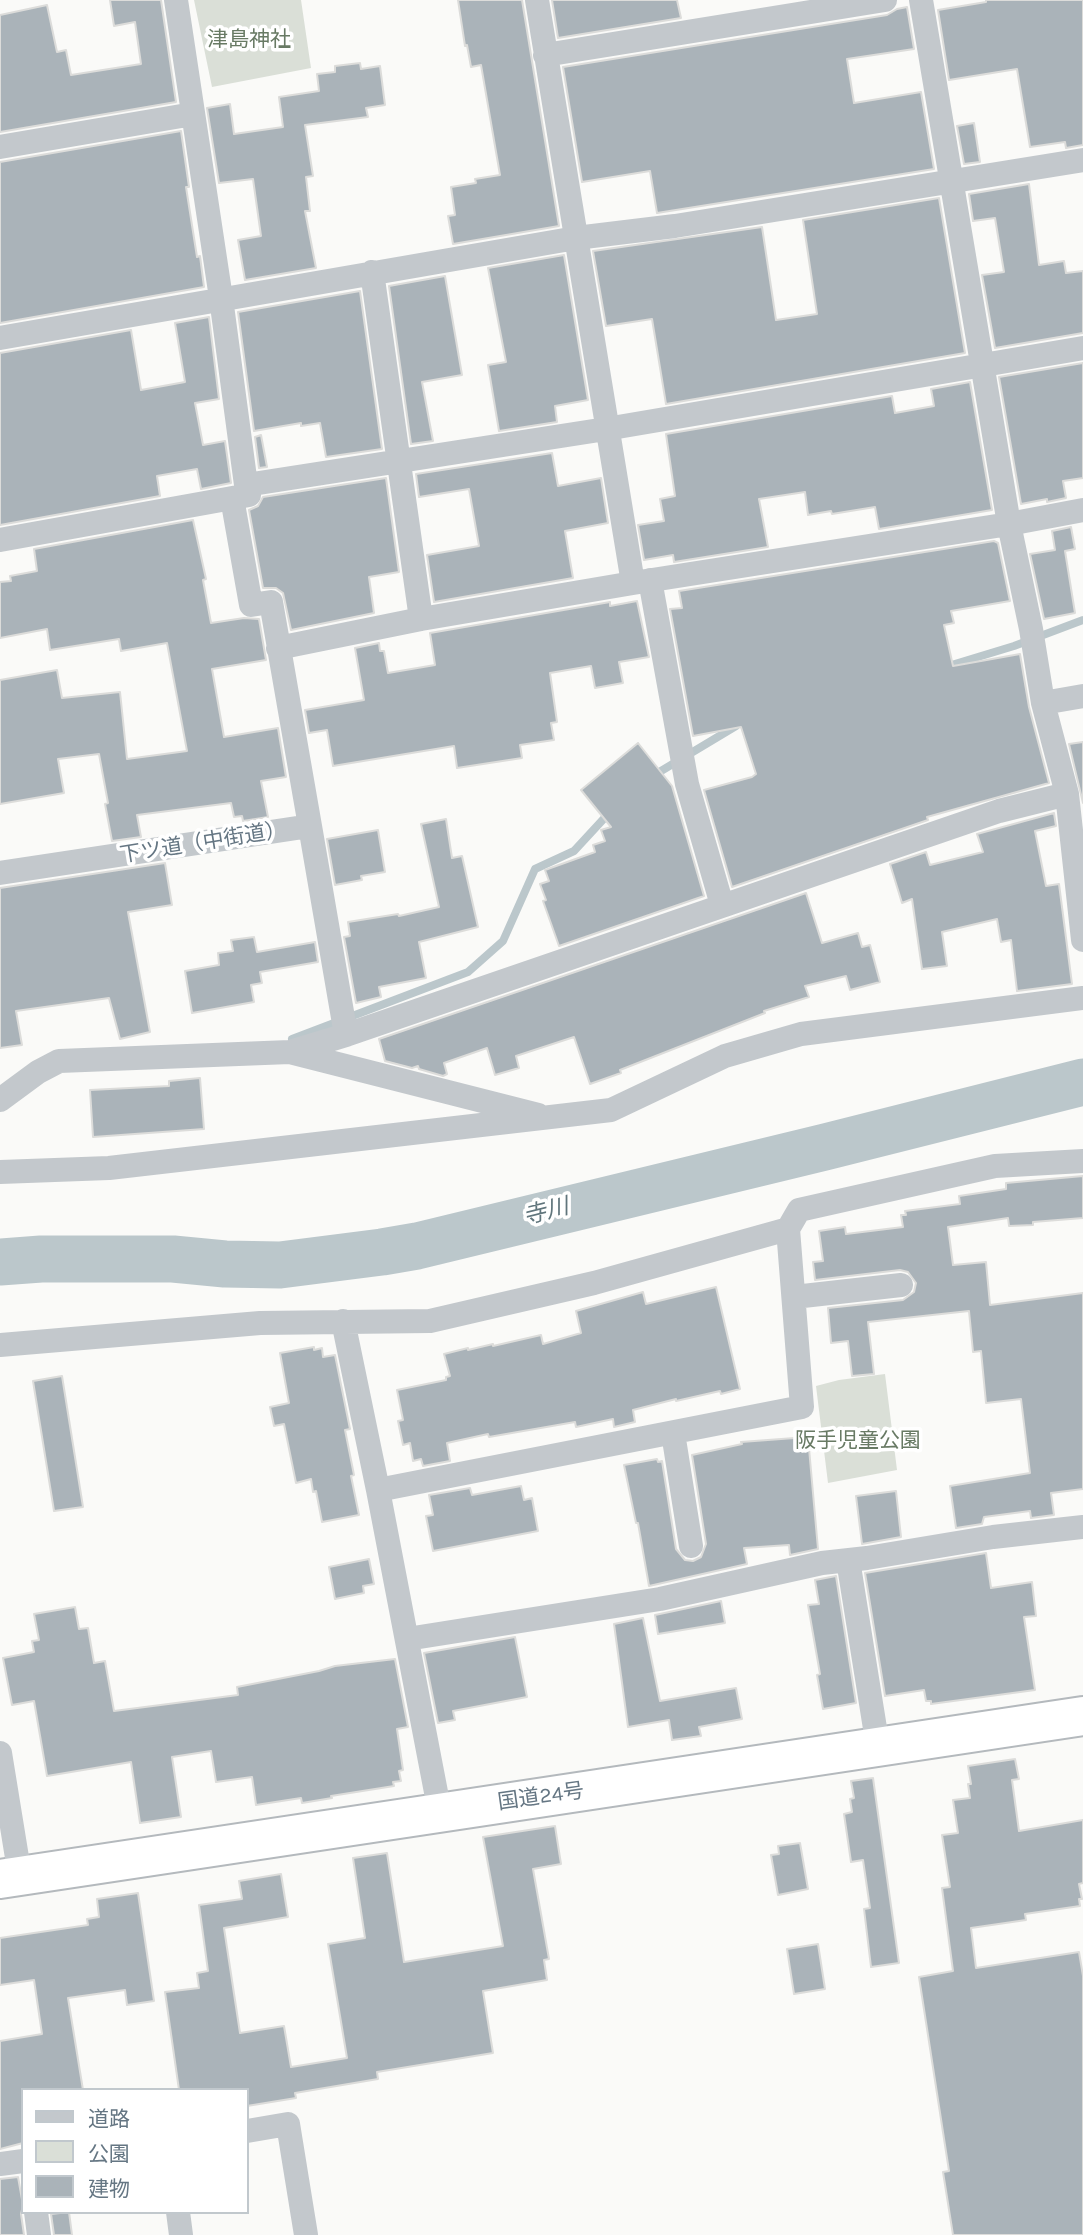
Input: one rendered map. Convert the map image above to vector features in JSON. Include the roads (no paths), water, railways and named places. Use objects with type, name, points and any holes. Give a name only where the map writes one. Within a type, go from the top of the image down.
[{"type":"highway","name":"国道24号","points":[[10,1877],[1083,1716]]},
{"type":"street","points":[[176,0],[221,298],[239,491]]},
{"type":"street","points":[[537,0],[606,429],[687,784],[722,905]]},
{"type":"street","points":[[545,55],[885,0]]},
{"type":"street","points":[[921,0],[1009,524],[1033,636],[1043,703],[1067,794],[1083,940]]},
{"type":"street","points":[[0,148],[193,114]]},
{"type":"street","points":[[0,338],[576,238],[675,226],[1083,160]]},
{"type":"street","points":[[372,272],[401,461],[421,619]]},
{"type":"street","points":[[0,540],[401,461],[1083,348]]},
{"type":"street","name":"下ツ道（中街道）","points":[[0,873],[310,826],[271,602],[251,605],[239,491]]},
{"type":"street","points":[[278,648],[421,619],[1083,510]]},
{"type":"street","points":[[1043,703],[1083,696]]},
{"type":"street","points":[[0,1100],[38,1072],[59,1061],[290,1052],[999,811],[1067,794]]},
{"type":"street","points":[[310,826],[346,1035]]},
{"type":"street","points":[[0,1172],[108,1168],[611,1110],[725,1056],[801,1034],[1083,999]]},
{"type":"street","points":[[290,1052],[552,1118]]},
{"type":"street","points":[[378,1490],[802,1407],[788,1229],[799,1210],[995,1166],[1083,1160]]},
{"type":"street","points":[[0,1345],[260,1323],[430,1321],[594,1283],[788,1229]]},
{"type":"street","points":[[794,1297],[901,1285]]},
{"type":"street","points":[[343,1321],[440,1813]]},
{"type":"street","points":[[673,1433],[691,1546]]},
{"type":"street","points":[[407,1639],[660,1599],[822,1563],[993,1537],[1083,1527]]},
{"type":"street","points":[[848,1560],[878,1747]]},
{"type":"street","points":[[0,1753],[10,1877]]},
{"type":"street","points":[[248,2131],[288,2124],[306,2235]]},
{"type":"street","points":[[0,2164],[21,2161]]},
{"type":"street","points":[[36,2214],[39,2235]]},
{"type":"street","points":[[178,2214],[181,2235]]},
{"type":"waterway","points":[[945,667],[1014,646],[1083,620]]},
{"type":"waterway","points":[[651,777],[736,726]]},
{"type":"waterway","points":[[292,1039],[468,972],[503,941],[535,869],[574,851],[610,812]]},
{"type":"waterway","name":"寺川","points":[[0,1262],[41,1259],[173,1259],[280,1265],[382,1252],[417,1246],[1083,1082]]},
{"type":"park label","name":"津島神社","points":[[249,40]]},
{"type":"park label","name":"阪手児童公園","points":[[858,1441]]}]
